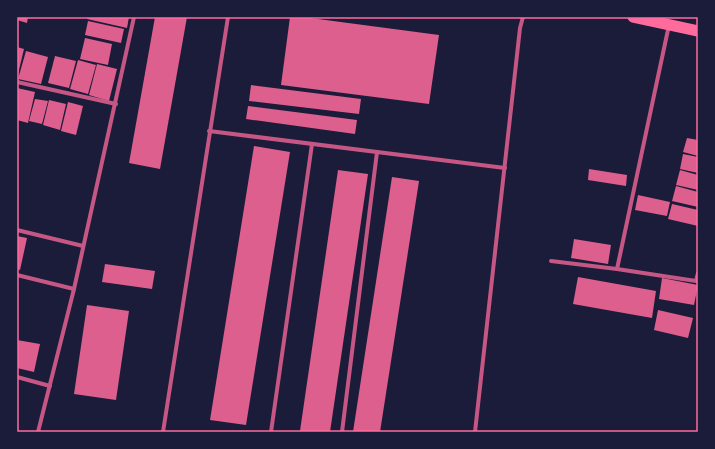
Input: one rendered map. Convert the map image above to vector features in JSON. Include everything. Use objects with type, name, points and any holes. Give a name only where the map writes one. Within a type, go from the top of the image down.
[{"type":"highway","points":[[633,17],[698,31]]},
{"type":"street","points":[[38,432],[74,289],[134,17]]},
{"type":"street","points":[[162,432],[228,17]]},
{"type":"street","points":[[475,432],[520,28],[523,17]]},
{"type":"street","points":[[617,269],[669,25]]},
{"type":"street","points":[[17,82],[116,104]]},
{"type":"street","points":[[209,131],[505,168]]},
{"type":"street","points":[[271,432],[312,144]]},
{"type":"street","points":[[342,432],[377,152]]},
{"type":"street","points":[[17,230],[83,246]]},
{"type":"street","points":[[551,261],[696,281],[698,273]]},
{"type":"street","points":[[17,275],[74,289]]},
{"type":"street","points":[[17,377],[50,386]]},
{"type":"building","points":[[17,17],[28,17],[27,23],[17,20]]},
{"type":"building","points":[[88,17],[129,17],[127,28],[87,19]]},
{"type":"building","points":[[155,17],[187,17],[160,169],[129,163]]},
{"type":"building","points":[[290,17],[303,17],[439,35],[429,104],[281,85]]},
{"type":"building","points":[[88,21],[124,29],[121,43],[85,35]]},
{"type":"building","points":[[85,38],[112,44],[108,65],[80,59]]},
{"type":"building","points":[[17,47],[24,49],[18,74],[17,74]]},
{"type":"building","points":[[26,51],[48,57],[41,84],[18,79]]},
{"type":"building","points":[[55,56],[76,61],[69,88],[48,83]]},
{"type":"building","points":[[78,60],[96,65],[88,94],[70,89]]},
{"type":"building","points":[[97,64],[117,69],[109,101],[89,95]]},
{"type":"building","points":[[251,85],[361,99],[359,114],[249,101]]},
{"type":"building","points":[[17,88],[35,92],[28,123],[17,120]]},
{"type":"building","points":[[35,99],[48,101],[42,124],[29,121]]},
{"type":"building","points":[[49,100],[66,104],[60,130],[43,125]]},
{"type":"building","points":[[68,102],[83,106],[76,135],[61,131]]},
{"type":"building","points":[[248,106],[357,120],[355,134],[246,119]]},
{"type":"building","points":[[687,138],[698,140],[698,156],[683,152]]},
{"type":"building","points":[[254,146],[290,152],[246,425],[210,420]]},
{"type":"building","points":[[683,154],[698,157],[698,173],[680,169]]},
{"type":"building","points":[[589,169],[627,175],[626,186],[588,180]]},
{"type":"building","points":[[338,170],[368,174],[330,432],[300,431]]},
{"type":"building","points":[[680,170],[698,175],[698,190],[676,185]]},
{"type":"building","points":[[392,177],[419,181],[380,432],[353,432]]},
{"type":"building","points":[[676,186],[698,192],[698,207],[672,201]]},
{"type":"building","points":[[638,195],[670,202],[667,216],[635,210]]},
{"type":"building","points":[[672,204],[698,210],[698,226],[668,219]]},
{"type":"building","points":[[17,236],[27,238],[20,270],[17,269]]},
{"type":"building","points":[[574,239],[611,245],[608,264],[571,258]]},
{"type":"building","points":[[105,264],[155,271],[152,289],[102,282]]},
{"type":"building","points":[[578,277],[656,291],[652,318],[573,304]]},
{"type":"building","points":[[662,278],[698,285],[694,305],[659,299]]},
{"type":"building","points":[[87,305],[129,311],[116,400],[74,394]]},
{"type":"building","points":[[658,310],[693,318],[688,338],[654,330]]},
{"type":"building","points":[[17,340],[40,344],[34,372],[17,368]]}]
